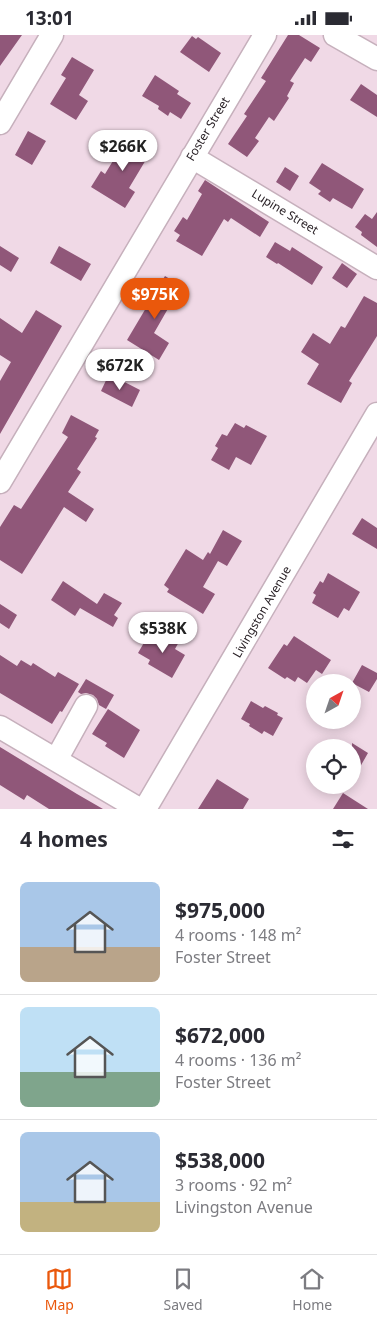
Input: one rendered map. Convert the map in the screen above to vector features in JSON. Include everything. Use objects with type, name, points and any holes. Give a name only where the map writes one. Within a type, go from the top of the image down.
[{"type":"street","points":[[0,123],[52,35]]},
{"type":"street","name":"Foster Street","points":[[0,483],[265,35]]},
{"type":"street","points":[[335,35],[377,59]]},
{"type":"street","name":"Lupine Street","points":[[192,157],[377,268]]},
{"type":"street","name":"Livingston Avenue","points":[[145,809],[377,414]]},
{"type":"street","points":[[56,760],[86,706]]},
{"type":"street","points":[[0,727],[139,809]]},
{"type":"building","points":[[0,35],[22,35],[0,66]]},
{"type":"building","points":[[288,35],[299,35],[320,48],[311,62],[305,58],[290,81],[294,83],[287,96],[289,98],[274,121],[269,117],[255,138],[259,141],[247,157],[228,144],[247,116],[244,114],[266,81],[261,78]]},
{"type":"building","points":[[192,36],[196,39],[198,37],[221,53],[209,72],[180,52]]},
{"type":"building","points":[[72,57],[94,70],[79,95],[88,101],[76,120],[50,104],[66,78],[61,75]]},
{"type":"building","points":[[155,75],[179,91],[177,94],[191,103],[181,119],[170,112],[168,116],[158,109],[159,106],[142,96]]},
{"type":"building","points":[[361,84],[377,95],[377,117],[350,100]]},
{"type":"building","points":[[28,131],[46,141],[32,165],[15,155]]},
{"type":"building","points":[[128,136],[133,138],[134,136],[153,148],[129,188],[135,192],[125,208],[91,187],[101,171],[105,174]]},
{"type":"building","points":[[322,163],[364,189],[352,209],[333,198],[330,202],[318,194],[321,191],[309,183]]},
{"type":"building","points":[[285,167],[299,176],[290,191],[276,182]]},
{"type":"building","points":[[205,180],[269,222],[260,237],[231,218],[228,222],[224,219],[202,256],[176,241],[180,235],[174,231],[183,217],[187,220],[202,194],[198,191]]},
{"type":"building","points":[[377,212],[377,247],[361,235],[362,232],[355,227],[365,214],[372,219]]},
{"type":"building","points":[[275,242],[290,251],[292,247],[323,267],[312,285],[266,257]]},
{"type":"building","points":[[0,246],[19,258],[11,272],[0,265]]},
{"type":"building","points":[[59,246],[91,264],[81,281],[50,263]]},
{"type":"building","points":[[342,263],[357,274],[347,288],[332,278]]},
{"type":"building","points":[[165,276],[181,286],[154,333],[169,343],[159,360],[127,340]]},
{"type":"building","points":[[364,296],[377,303],[377,336],[349,381],[352,383],[341,403],[307,384],[319,364],[301,352],[313,333],[330,344],[341,326],[345,328]]},
{"type":"building","points":[[36,310],[62,326],[0,434],[0,381],[11,362],[0,355],[0,318],[22,333]]},
{"type":"building","points":[[109,374],[140,390],[132,407],[101,391]]},
{"type":"building","points":[[71,415],[99,430],[95,437],[97,438],[77,469],[81,472],[68,492],[94,509],[86,522],[64,507],[22,574],[0,560],[0,527],[14,505],[21,509],[68,437],[62,433]]},
{"type":"building","points":[[235,423],[244,428],[246,425],[267,436],[251,465],[236,457],[229,470],[211,460],[218,448],[215,446],[222,434],[227,436]]},
{"type":"building","points":[[362,518],[377,528],[377,549],[352,534]]},
{"type":"building","points":[[223,530],[242,541],[227,566],[218,561],[203,587],[215,594],[203,614],[167,592],[169,589],[164,585],[186,549],[203,560],[208,552],[210,554]]},
{"type":"building","points":[[328,573],[360,592],[349,611],[344,608],[338,618],[312,603],[316,595],[313,593],[320,581],[323,583]]},
{"type":"building","points":[[63,581],[97,604],[104,593],[122,603],[114,615],[118,618],[113,627],[80,608],[75,616],[51,600]]},
{"type":"building","points":[[0,604],[17,615],[9,629],[0,623]]},
{"type":"building","points":[[166,632],[180,640],[175,649],[185,655],[172,678],[148,664],[150,660],[138,653],[149,634],[161,641]]},
{"type":"building","points":[[294,636],[331,660],[322,674],[316,670],[313,674],[306,674],[306,682],[298,677],[295,682],[287,677],[285,679],[268,668],[284,644],[287,646]]},
{"type":"building","points":[[0,655],[17,666],[21,660],[31,666],[33,663],[55,677],[58,672],[79,684],[62,712],[60,711],[52,724],[0,693]]},
{"type":"building","points":[[362,665],[377,673],[377,679],[369,692],[361,688],[361,674],[357,674]]},
{"type":"building","points":[[86,679],[114,695],[106,709],[99,705],[93,695],[78,692]]},
{"type":"building","points":[[251,701],[263,708],[265,706],[283,718],[273,736],[264,731],[262,734],[241,719]]},
{"type":"building","points":[[108,709],[140,730],[124,758],[105,746],[107,743],[92,734]]},
{"type":"building","points":[[0,747],[103,809],[49,809],[27,795],[24,800],[0,785]]},
{"type":"building","points":[[361,749],[368,753],[361,765]]},
{"type":"building","points":[[217,779],[249,799],[243,809],[198,809]]},
{"type":"building","points":[[342,794],[345,794],[368,809],[333,809]]}]
